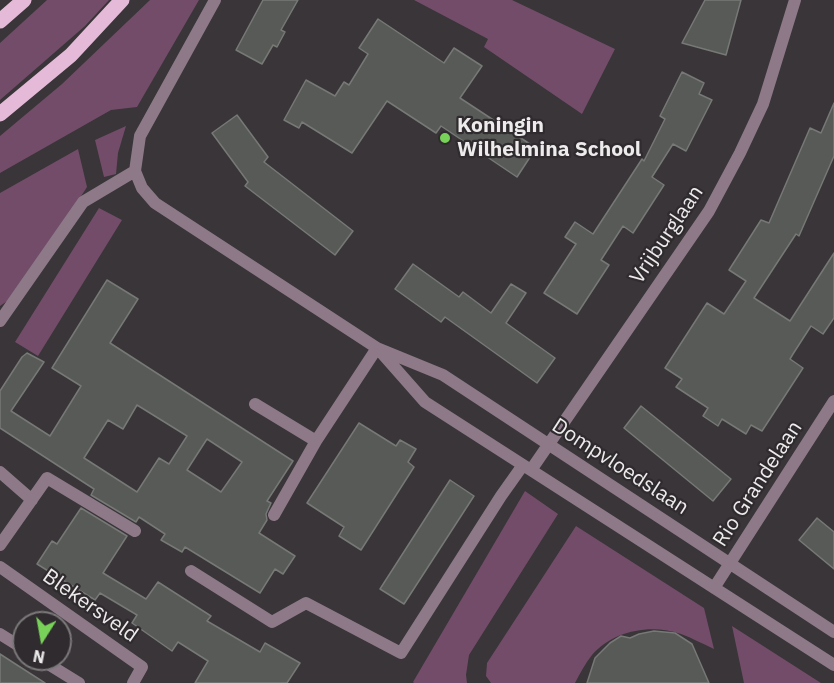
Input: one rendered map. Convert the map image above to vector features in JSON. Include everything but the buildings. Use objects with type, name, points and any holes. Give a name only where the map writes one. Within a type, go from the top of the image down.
[{"type":"main road","points":[[0,21],[24,0]]},
{"type":"main road","points":[[0,114],[71,55],[122,0]]},
{"type":"street","points":[[0,321],[83,202],[135,171],[140,136],[215,0]]},
{"type":"street","name":"Vrijburglaan","points":[[527,468],[548,444],[709,211],[763,104],[795,0]]},
{"type":"street","name":"Dompvloedslaan","points":[[135,171],[142,188],[169,214],[377,348],[443,375],[834,632]]},
{"type":"street","points":[[274,515],[316,441],[377,348]]},
{"type":"street","name":"Dompvloedslaan","points":[[377,348],[425,402],[834,665]]},
{"type":"street","name":"Rio Grandelaan","points":[[714,588],[834,401]]},
{"type":"street","points":[[255,404],[316,441]]},
{"type":"street","points":[[190,571],[272,622],[306,603],[401,653],[527,468]]},
{"type":"street","points":[[0,472],[32,500]]},
{"type":"street","points":[[0,545],[47,478],[135,531]]},
{"type":"street","name":"Blekersveld","points":[[0,567],[142,667],[133,683]]},
{"type":"street","points":[[60,671],[79,683]]},
{"type":"shaded area","points":[[47,0],[109,0],[85,26],[0,100],[0,43]]},
{"type":"shaded area","points":[[150,0],[199,0],[137,107],[111,110],[0,173],[0,136],[62,84]]},
{"type":"shaded area","points":[[414,0],[512,0],[615,49],[582,114],[484,47],[488,39]]},
{"type":"shaded area","points":[[126,126],[118,153],[116,174],[104,177],[95,140]]},
{"type":"shaded area","points":[[78,149],[87,187],[10,299],[0,306],[0,193]]},
{"type":"shaded area","points":[[99,208],[122,220],[38,356],[15,342]]},
{"type":"shaded area","points":[[525,491],[558,514],[469,655],[467,683],[414,683],[413,682]]},
{"type":"shaded area","points":[[576,526],[704,608],[714,649],[681,634],[645,629],[621,635],[600,647],[587,662],[575,683],[491,683],[486,676],[487,663]]},
{"type":"shaded area","points":[[732,626],[821,683],[744,683]]},
{"type":"place","name":"Koningin Wilhelmina School","points":[[445,138]]}]
